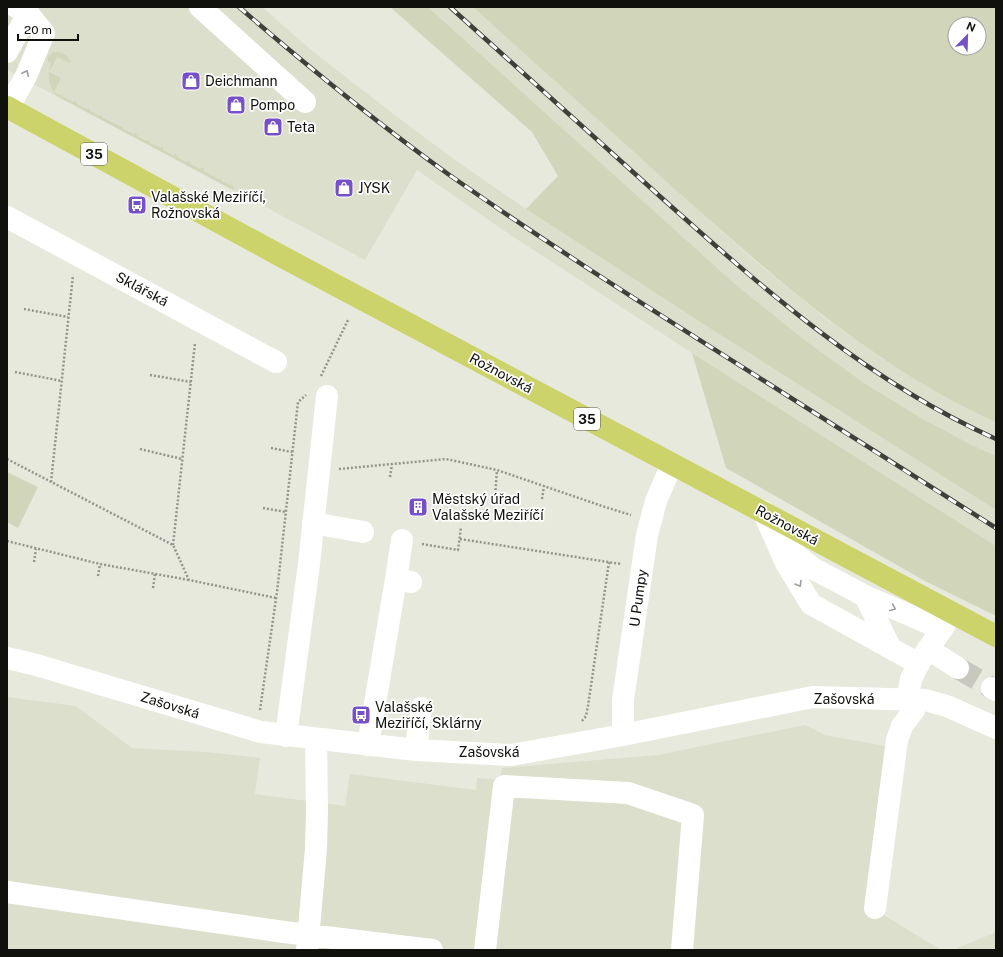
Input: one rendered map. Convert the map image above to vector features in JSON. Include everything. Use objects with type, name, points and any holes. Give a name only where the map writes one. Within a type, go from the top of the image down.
[{"type":"main road","name":"Rožnovská","points":[[7,108],[762,511],[947,621],[996,636]]},
{"type":"street","points":[[200,7],[305,102]]},
{"type":"street","points":[[7,52],[32,13],[44,32],[26,76],[7,108]]},
{"type":"street","name":"Sklářská","points":[[7,217],[276,362]]},
{"type":"street","points":[[286,736],[319,472],[318,389]]},
{"type":"street","name":"U Pumpy","points":[[623,735],[623,700],[647,535],[656,501],[672,464]]},
{"type":"street","points":[[762,511],[786,563],[811,604],[890,647],[958,668]]},
{"type":"street","points":[[313,523],[364,532]]},
{"type":"street","points":[[775,539],[814,569],[865,596],[947,621],[923,657],[911,679],[910,705],[897,740],[875,908]]},
{"type":"street","points":[[368,745],[404,581],[402,540]]},
{"type":"street","points":[[814,569],[851,626]]},
{"type":"street","points":[[865,596],[890,647]]},
{"type":"street","name":"Zašovská","points":[[7,658],[33,664],[262,732],[416,750],[511,755],[623,735],[813,697],[910,705],[936,702],[994,722]]},
{"type":"street","points":[[416,750],[420,708]]},
{"type":"street","points":[[307,942],[316,849],[316,739]]},
{"type":"street","points":[[485,950],[504,786],[628,793],[693,815],[682,950]]},
{"type":"street","points":[[7,892],[307,942],[432,950]]},
{"type":"path","points":[[51,482],[75,253]]},
{"type":"path","points":[[24,309],[68,317]]},
{"type":"path","points":[[189,580],[173,545],[197,319]]},
{"type":"path","points":[[262,732],[260,713],[276,598],[298,402],[318,389],[348,320]]},
{"type":"path","points":[[15,372],[62,381]]},
{"type":"path","points":[[150,375],[191,382]]},
{"type":"path","points":[[140,448],[182,459]]},
{"type":"path","points":[[271,448],[292,452]]},
{"type":"path","points":[[7,459],[173,545]]},
{"type":"path","points":[[319,472],[446,459],[497,470],[605,507],[633,515]]},
{"type":"path","points":[[390,477],[392,464]]},
{"type":"path","points":[[486,496],[495,497],[497,470]]},
{"type":"path","points":[[542,500],[544,486]]},
{"type":"path","points":[[263,508],[286,512]]},
{"type":"path","points":[[402,540],[458,550],[461,527]]},
{"type":"path","points":[[460,539],[624,564]]},
{"type":"path","points":[[7,541],[100,564],[276,598]]},
{"type":"path","points":[[34,562],[36,549]]},
{"type":"path","points":[[592,682],[609,562]]},
{"type":"path","points":[[98,576],[100,564]]},
{"type":"path","points":[[153,588],[155,574]]},
{"type":"shaded area","points":[[7,7],[262,7],[310,49],[392,113],[455,160],[526,209],[708,327],[996,510],[996,546],[692,353],[509,234],[417,170],[365,260],[7,70]]},
{"type":"shaded area","points":[[390,7],[428,7],[735,284],[806,341],[864,383],[921,418],[996,456],[996,510],[708,327],[526,209],[558,176],[532,132]]},
{"type":"shaded area","points":[[428,7],[473,7],[755,261],[824,317],[881,358],[936,391],[996,422],[996,456],[921,418],[864,383],[806,341],[735,284]]},
{"type":"shaded area","points":[[473,7],[996,7],[996,422],[909,376],[868,348],[790,289],[678,192]]},
{"type":"shaded area","points":[[54,52],[64,54],[71,61],[69,63],[57,57],[49,72],[51,63],[47,61],[49,55]]},
{"type":"shaded area","points":[[49,72],[61,78],[54,92],[49,81]]},
{"type":"shaded area","points":[[54,92],[73,102],[76,101],[77,104],[86,109],[89,108],[90,111],[100,116],[102,115],[103,118],[122,126],[123,129],[133,134],[136,133],[137,136],[146,141],[149,140],[150,143],[160,148],[163,147],[163,150],[173,155],[176,154],[177,157],[186,162],[189,161],[190,164],[200,169],[203,168],[204,171],[218,179],[221,178],[222,181],[234,187],[233,190],[57,96]]},
{"type":"shaded area","points":[[692,353],[996,546],[996,616],[925,581],[726,468]]},
{"type":"shaded area","points":[[7,472],[38,487],[18,528],[7,522]]},
{"type":"shaded area","points":[[7,697],[76,706],[132,748],[206,752],[260,758],[255,794],[345,806],[350,774],[476,790],[477,778],[500,780],[502,768],[658,755],[805,725],[825,735],[901,749],[880,913],[941,950],[7,950]]},
{"type":"shaded area","points":[[996,932],[996,950],[953,950]]},
{"type":"tunnel","points":[[958,668],[992,688]]},
{"type":"railway","points":[[239,7],[368,114],[448,174],[563,252],[996,528]]},
{"type":"railway","points":[[450,7],[741,268],[821,333],[862,363],[905,391],[949,416],[996,439]]},
{"type":"place","name":"Deichmann","points":[[191,81]]},
{"type":"place","name":"Pompo","points":[[236,105]]},
{"type":"place","name":"Teta","points":[[273,127]]},
{"type":"place","name":"JYSK","points":[[344,188]]},
{"type":"place","name":"Valašské Meziříčí, Rožnovská","points":[[137,205]]},
{"type":"place","name":"Městský úřad Valašské Meziříčí","points":[[418,507]]},
{"type":"place","name":"Valašské Meziříčí, Sklárny","points":[[361,715]]}]
